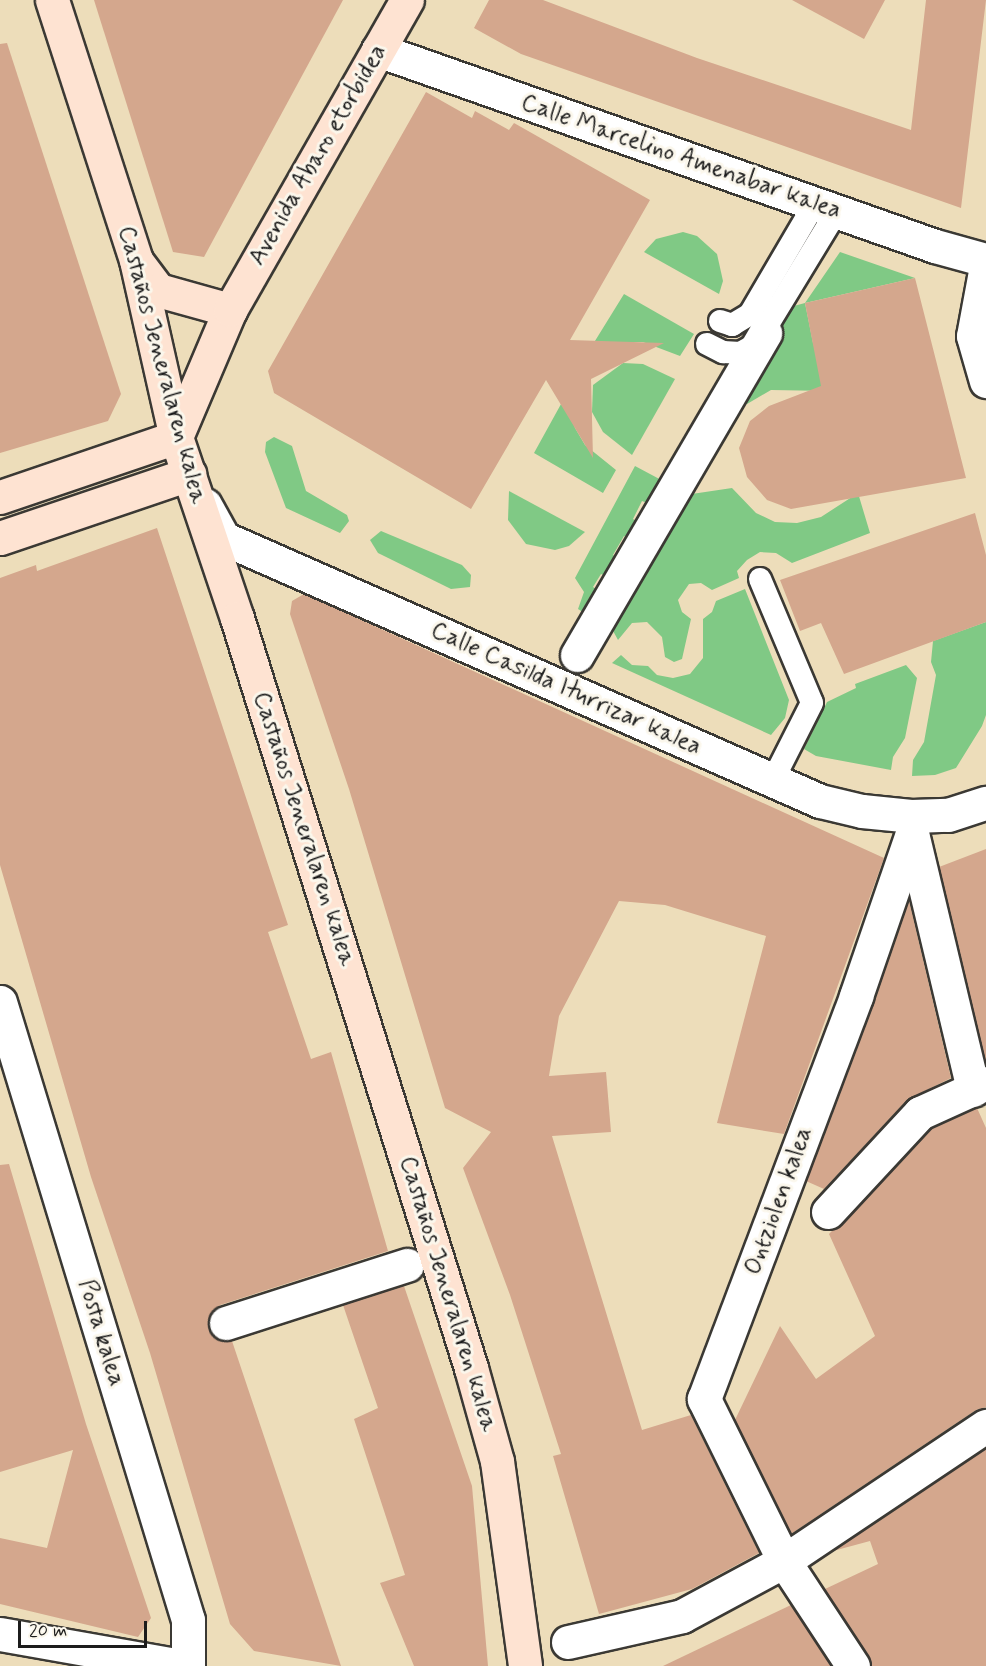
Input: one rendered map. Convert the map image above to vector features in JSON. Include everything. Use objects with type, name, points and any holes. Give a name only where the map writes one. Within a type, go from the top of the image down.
[{"type":"street","name":"Castaños Jeneralaren kalea","points":[[52,0],[136,260],[176,437],[402,1141],[497,1461],[525,1666]]},
{"type":"street","name":"Avenida Abaro etorbidea","points":[[176,437],[230,310],[407,0]]},
{"type":"street","name":"Calle Marcelino Amenabar kalea","points":[[378,50],[826,207],[986,260]]},
{"type":"street","points":[[136,260],[158,290],[230,310]]},
{"type":"street","points":[[986,266],[973,336],[986,381]]},
{"type":"street","name":"Avenida Abaro etorbidea","points":[[189,474],[230,310]]},
{"type":"street","points":[[577,656],[765,333]]},
{"type":"street","points":[[0,497],[176,437]]},
{"type":"street","points":[[0,538],[189,474]]},
{"type":"street","name":"Calle Casilda Iturrizar kalea","points":[[189,474],[223,538],[820,801],[862,811],[911,816],[948,815],[986,803]]},
{"type":"street","points":[[948,815],[986,783]]},
{"type":"street","name":"Ontziolen kalea","points":[[853,1666],[783,1561],[704,1399],[856,996],[912,832],[981,1088]]},
{"type":"street","name":"Posta kalea","points":[[0,1002],[188,1620],[188,1666]]},
{"type":"street","points":[[828,1212],[920,1113],[981,1088]]},
{"type":"street","points":[[226,1323],[407,1265]]},
{"type":"street","points":[[568,1642],[682,1617],[783,1561],[986,1426]]},
{"type":"street","points":[[0,1634],[181,1666]]},
{"type":"lane","points":[[720,321],[732,325],[750,314],[826,207]]},
{"type":"lane","points":[[707,344],[723,352],[740,353],[765,333],[826,207]]},
{"type":"lane","points":[[760,579],[812,703],[773,780]]},
{"type":"green space","points":[[683,232],[697,236],[717,254],[723,281],[719,294],[644,252],[656,239]]},
{"type":"green space","points":[[840,252],[915,278],[805,303]]},
{"type":"green space","points":[[624,294],[694,334],[680,356],[643,342],[623,342],[590,349]]},
{"type":"green space","points":[[805,303],[813,343],[830,391],[771,390],[747,404],[741,396],[790,307]]},
{"type":"green space","points":[[623,363],[643,364],[675,379],[632,455],[603,432],[592,412],[593,385]]},
{"type":"green space","points":[[566,395],[575,428],[585,445],[616,470],[603,493],[534,453]]},
{"type":"green space","points":[[274,437],[292,446],[306,491],[347,515],[349,521],[340,533],[286,508],[265,452],[266,442]]},
{"type":"green space","points":[[635,466],[665,482],[652,505],[642,501],[633,519],[641,524],[632,540],[624,536],[613,555],[619,559],[608,577],[601,574],[593,587],[599,591],[586,614],[578,609],[584,592],[575,578]]},
{"type":"green space","points":[[732,488],[756,513],[775,522],[797,523],[821,517],[858,493],[870,533],[792,563],[776,553],[760,552],[747,560],[737,571],[739,578],[712,590],[701,583],[689,584],[678,600],[682,612],[691,619],[682,659],[674,662],[665,657],[662,637],[647,622],[632,623],[618,640],[612,629],[685,495]]},
{"type":"green space","points":[[509,491],[585,532],[569,546],[555,550],[526,544],[508,520]]},
{"type":"green space","points":[[381,531],[462,565],[471,575],[470,587],[451,589],[378,553],[370,540]]},
{"type":"green space","points":[[745,589],[789,700],[785,718],[771,735],[612,663],[621,655],[632,665],[648,666],[657,675],[673,678],[690,674],[703,658],[703,619],[712,612],[716,601]]},
{"type":"green space","points":[[986,622],[986,715],[982,726],[956,768],[935,775],[912,776],[913,760],[924,742],[936,675],[931,662],[933,641]]},
{"type":"green space","points":[[906,665],[917,678],[905,738],[893,757],[891,770],[816,756],[804,749],[827,702],[856,688],[855,684]]},
{"type":"building","points":[[94,0],[343,0],[204,257],[173,252]]},
{"type":"building","points":[[489,0],[543,0],[697,58],[911,130],[926,0],[986,0],[961,208],[521,54],[474,28]]},
{"type":"building","points":[[792,0],[885,0],[864,39]]},
{"type":"building","points":[[7,43],[121,394],[108,421],[0,453],[0,44]]},
{"type":"building","points":[[426,92],[472,118],[475,111],[509,130],[514,123],[650,200],[570,340],[664,343],[591,379],[593,458],[546,380],[471,509],[274,393],[268,371]]},
{"type":"building","points":[[915,278],[966,478],[791,509],[767,500],[747,477],[739,448],[750,421],[769,406],[821,386],[805,303]]},
{"type":"building","points":[[975,513],[986,555],[986,622],[844,674],[821,623],[800,631],[780,580]]},
{"type":"building","points":[[157,528],[288,925],[268,932],[311,1059],[331,1052],[388,1251],[220,1305],[208,1320],[214,1337],[232,1341],[341,1666],[254,1651],[230,1624],[150,1353],[91,1177],[0,865],[0,578],[36,565],[37,571]]},
{"type":"building","points":[[304,594],[884,858],[784,1134],[717,1123],[766,936],[665,905],[619,901],[559,1016],[549,1076],[606,1072],[611,1132],[552,1136],[642,1430],[691,1415],[759,1553],[692,1589],[599,1614],[553,1456],[561,1454],[510,1295],[463,1168],[491,1132],[445,1108],[349,789],[290,614],[292,601]]},
{"type":"building","points":[[986,849],[986,1064],[939,867]]},
{"type":"building","points":[[909,900],[951,1078],[907,1100],[824,1189],[806,1181]]},
{"type":"building","points":[[977,1108],[986,1128],[986,1407],[976,1410],[791,1534],[735,1420],[780,1326],[816,1379],[875,1336],[829,1234],[931,1129]]},
{"type":"building","points":[[9,1164],[86,1424],[151,1618],[138,1637],[0,1604],[0,1538],[47,1548],[73,1450],[0,1472],[0,1165]]},
{"type":"building","points":[[404,1286],[472,1486],[488,1666],[414,1666],[380,1583],[405,1575],[354,1419],[378,1408],[343,1305]]},
{"type":"building","points":[[986,1449],[986,1666],[872,1666],[825,1589],[878,1564],[870,1541],[833,1551]]},
{"type":"building","points":[[791,1605],[831,1666],[663,1666]]}]
